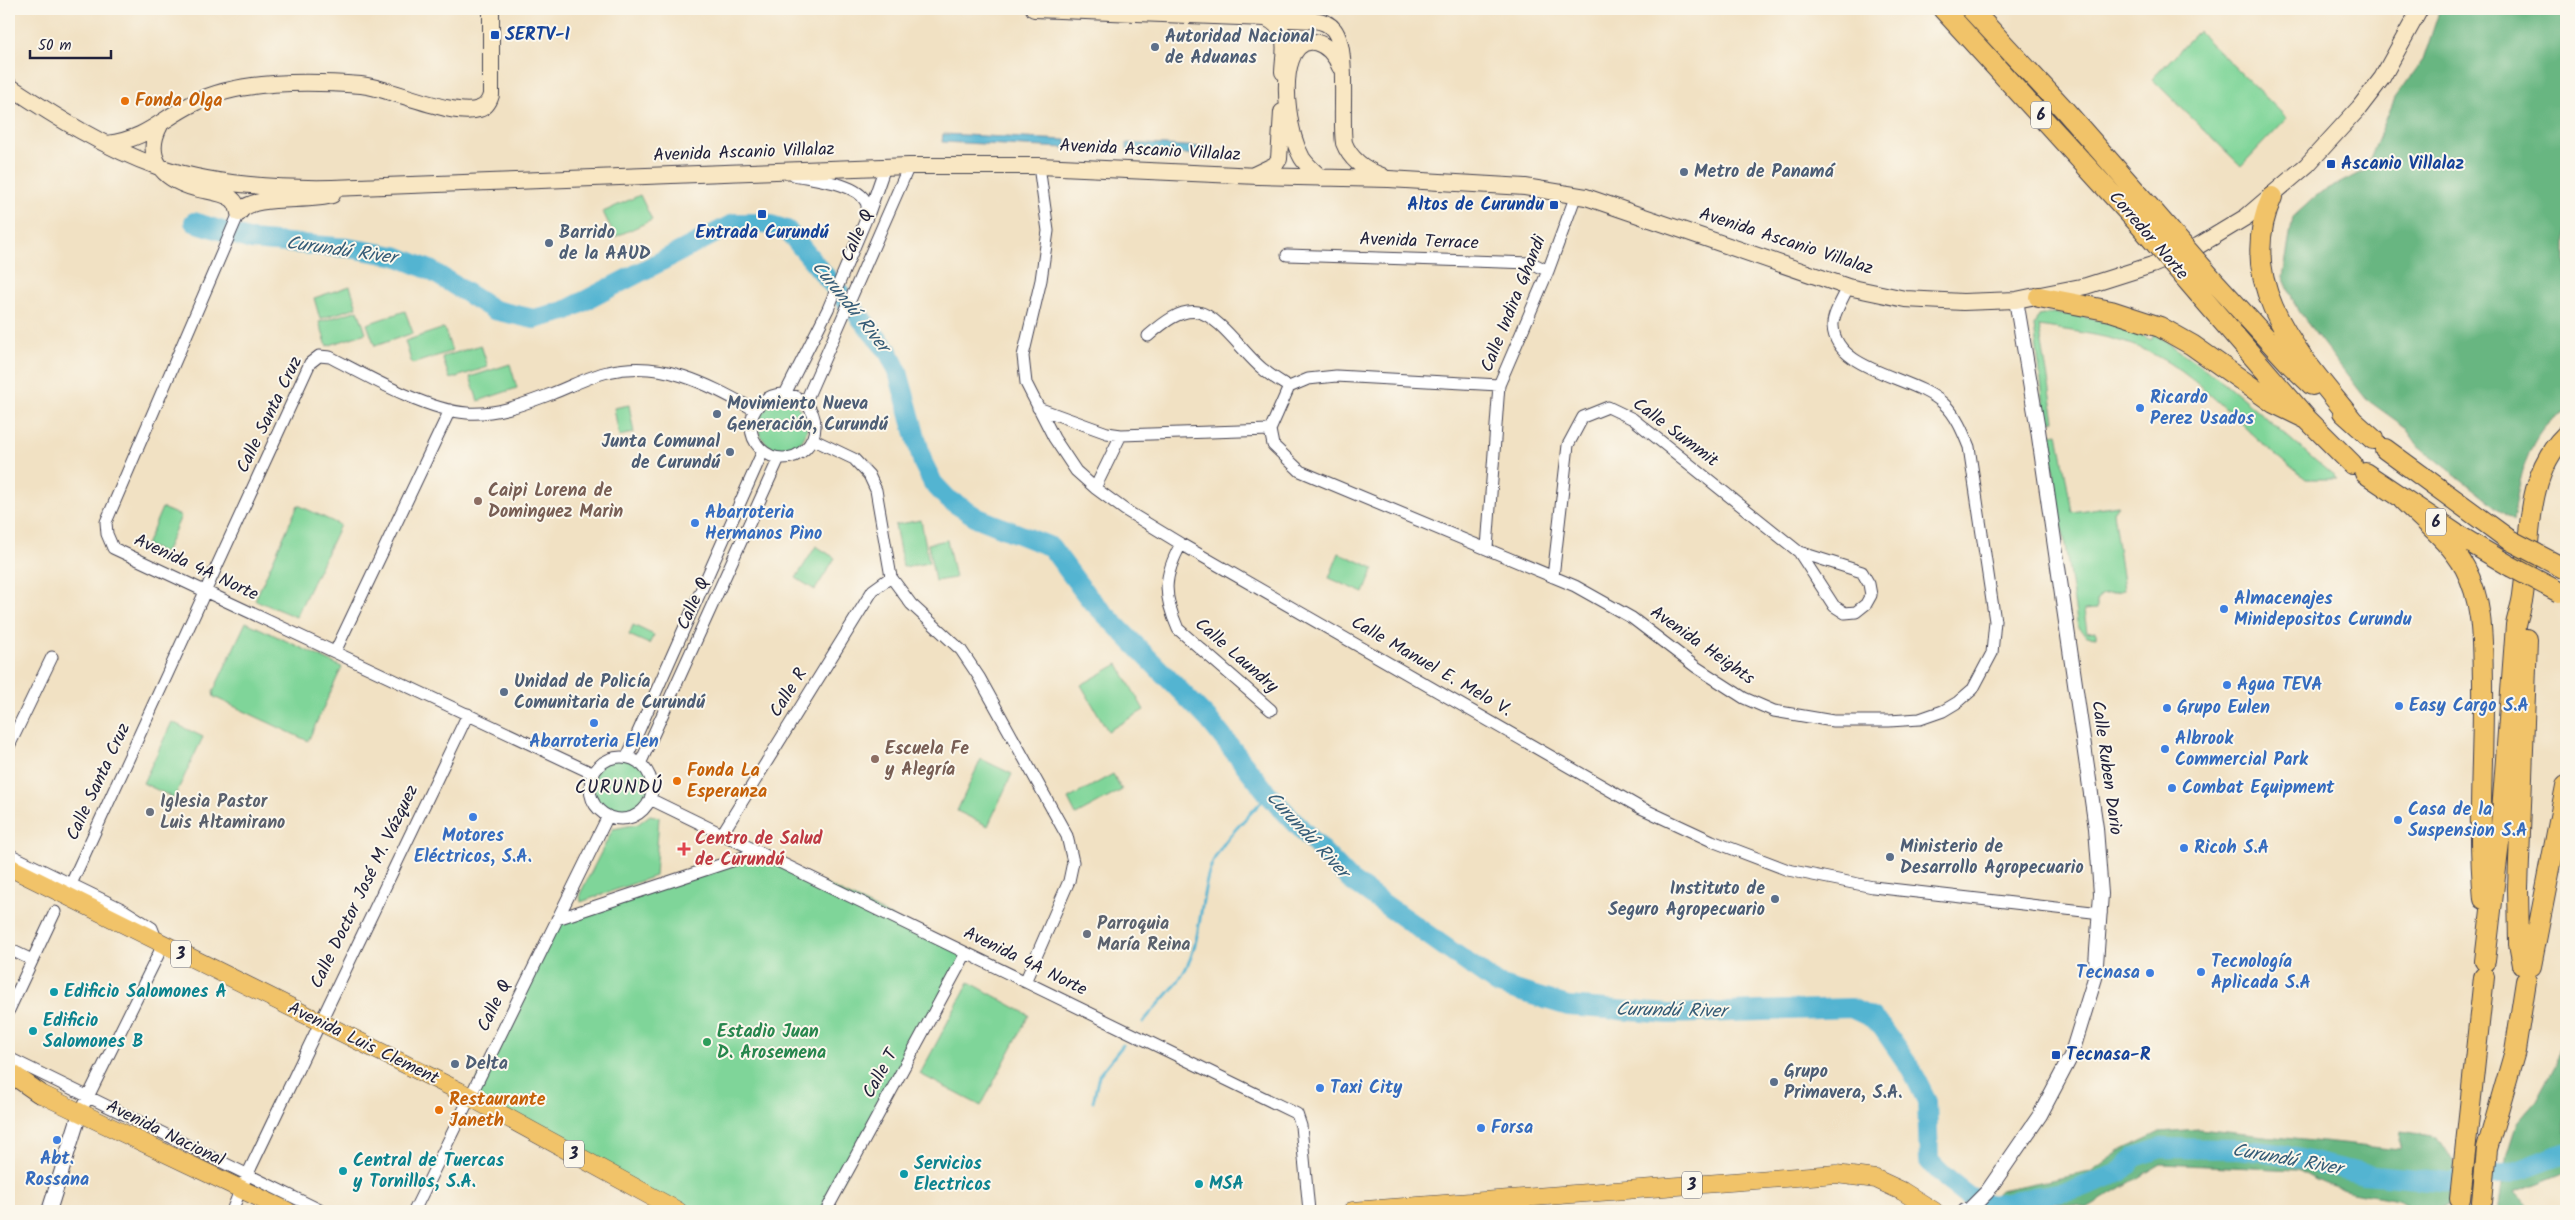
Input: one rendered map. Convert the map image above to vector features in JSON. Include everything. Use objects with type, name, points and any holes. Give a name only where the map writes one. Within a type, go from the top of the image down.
[{"type":"highway","name":"Corredor Norte","points":[[1943,9],[2145,217],[2206,287],[2307,420],[2359,468],[2403,500],[2510,566],[2563,594]]},
{"type":"highway","name":"Corredor Norte","points":[[1971,9],[2062,107],[2145,217]]},
{"type":"highway","points":[[2272,197],[2264,218],[2261,243],[2264,276],[2271,303],[2293,345],[2354,420]]},
{"type":"highway","name":"Corredor Norte","points":[[2206,287],[2379,444],[2508,539],[2566,569]]},
{"type":"highway","points":[[2039,296],[2111,311],[2160,327],[2192,345],[2274,403],[2307,420]]},
{"type":"highway","points":[[2471,1205],[2466,1143],[2501,826],[2516,625],[2523,597],[2534,494],[2546,460],[2566,434]]},
{"type":"highway","points":[[2403,500],[2450,547],[2464,566],[2479,605],[2484,730],[2479,852],[2488,938]]},
{"type":"highway","points":[[2523,597],[2528,621],[2518,888],[2519,944],[2526,971]]},
{"type":"highway","points":[[2471,1205],[2515,1051],[2526,971],[2566,786]]},
{"type":"highway","points":[[9,1072],[39,1093]]},
{"type":"highway","points":[[9,1086],[39,1093]]},
{"type":"main road","points":[[108,144],[137,137],[194,103],[232,88],[362,85],[450,108],[478,110],[488,103],[491,95],[490,9]]},
{"type":"main road","name":"Avenida Ascanio Villalaz","points":[[1034,9],[1314,20],[1329,25],[1340,41],[1343,140],[1346,149],[1362,167],[1389,179]]},
{"type":"main road","name":"Avenida Ascanio Villalaz","points":[[9,86],[54,117],[161,168],[207,179],[261,187],[357,187],[909,166],[1039,166],[1252,176],[1389,179],[1525,187],[1576,195],[1848,287],[1905,299],[1963,302],[2016,300],[2095,283],[2152,265],[2198,246],[2246,217],[2272,197],[2307,165],[2364,100],[2382,78],[2420,9]]},
{"type":"main road","points":[[1252,176],[1276,164],[1281,148],[1284,36],[1279,26],[1266,18]]},
{"type":"main road","points":[[1321,178],[1303,159],[1291,126],[1288,95],[1290,62],[1302,46],[1321,43],[1333,51],[1342,72]]},
{"type":"main road","points":[[160,125],[152,150],[161,168],[183,184],[229,197],[236,204],[238,216]]},
{"type":"main road","points":[[238,216],[245,206],[255,201],[317,199],[357,187]]},
{"type":"main road","name":"Avenida Luis Clement","points":[[9,867],[469,1097],[678,1211]]},
{"type":"main road","name":"Avenida Nacional","points":[[39,1093],[80,1113],[244,1181],[288,1211]]},
{"type":"main road","name":"3","points":[[1352,1211],[1836,1174],[1876,1179],[1936,1210]]},
{"type":"street","name":"Calle Q","points":[[805,403],[909,166]]},
{"type":"street","name":"Calle Manuel E. Melo V.","points":[[1039,166],[1048,231],[1041,280],[1024,356],[1026,383],[1054,438],[1076,470],[1095,488],[1181,544],[1639,807],[1712,840],[1788,870],[1873,887],[2101,913]]},
{"type":"street","points":[[867,217],[885,167]]},
{"type":"street","name":"Calle Q","points":[[783,172],[844,186],[860,194],[867,203],[867,217],[828,309],[785,394]]},
{"type":"street","name":"Calle Indira Ghandi","points":[[1488,548],[1499,385],[1548,271],[1576,195]]},
{"type":"street","name":"Avenida 4A Norte","points":[[238,216],[106,522],[106,534],[112,548],[594,774]]},
{"type":"street","name":"Avenida Terrace","points":[[1287,255],[1532,263],[1548,271]]},
{"type":"street","name":"Avenida Heights","points":[[1270,430],[1273,445],[1300,471],[1575,586],[1632,618],[1696,667],[1744,698],[1774,711],[1834,722],[1920,719],[1943,712],[1973,689],[1992,653],[1995,620],[1969,447],[1960,426],[1945,404],[1923,388],[1858,363],[1837,343],[1832,324],[1848,287]]},
{"type":"street","name":"Calle Ruben Dario","points":[[1969,1210],[1987,1192],[2040,1115],[2072,1056],[2095,978],[2101,913],[2096,828],[2038,430],[2016,300]]},
{"type":"street","points":[[1148,336],[1161,324],[1181,314],[1199,312],[1215,321],[1263,370],[1289,387]]},
{"type":"street","name":"Calle Santa Cruz","points":[[71,884],[310,363],[319,356],[330,357],[441,408],[467,413],[509,410],[606,372],[626,369],[655,369],[686,375],[756,410]]},
{"type":"street","points":[[1038,408],[1108,433],[1121,435],[1270,430],[1289,387],[1308,379],[1336,376],[1499,385]]},
{"type":"street","points":[[785,394],[805,403],[814,420],[812,439],[808,446],[795,456],[779,458],[763,451],[753,436],[752,418],[765,399],[785,394]]},
{"type":"street","name":"Calle Summit","points":[[1553,577],[1568,445],[1584,417],[1608,407],[1633,419],[1799,552]]},
{"type":"street","points":[[335,652],[450,410]]},
{"type":"street","points":[[1095,488],[1121,435]]},
{"type":"street","points":[[812,439],[854,459],[869,475],[876,490],[890,577],[912,604],[958,646],[979,677],[1067,836],[1072,850],[1073,862],[1069,880],[1025,982]]},
{"type":"street","name":"Calle Q","points":[[627,758],[763,451]]},
{"type":"street","name":"Calle Q","points":[[640,764],[779,458]]},
{"type":"street","name":"Calle Laundry","points":[[1181,544],[1170,564],[1166,592],[1170,611],[1178,629],[1271,710]]},
{"type":"street","points":[[1799,552],[1862,572],[1869,584],[1871,595],[1866,604],[1856,612],[1845,612],[1834,606],[1799,552]]},
{"type":"street","name":"Calle R","points":[[722,834],[874,590],[890,577]]},
{"type":"street","points":[[9,746],[52,657]]},
{"type":"street","name":"Calle Doctor José M. Vázquez","points":[[232,1211],[244,1181],[319,1023],[468,714]]},
{"type":"street","points":[[627,758],[640,764],[650,778],[652,789],[650,799],[642,812],[631,818],[618,819],[602,813],[592,798],[590,790],[594,774],[606,761],[627,758]]},
{"type":"street","name":"Avenida 4A Norte","points":[[650,799],[1297,1114],[1301,1126],[1308,1211]]},
{"type":"street","name":"Calle Q","points":[[414,1211],[608,816]]},
{"type":"street","points":[[557,919],[759,852]]},
{"type":"street","points":[[9,854],[122,909],[152,928],[161,944],[87,1096],[49,1211]]},
{"type":"street","points":[[9,1010],[55,912]]},
{"type":"street","points":[[9,949],[32,960]]},
{"type":"street","name":"Calle T","points":[[826,1211],[966,953]]},
{"type":"street","name":"Avenida Nacional","points":[[9,1058],[87,1096],[244,1181],[322,1211]]},
{"type":"green space","points":[[2440,9],[2566,9],[2566,411],[2552,420],[2533,444],[2518,490],[2513,521],[2417,444],[2405,427],[2366,399],[2298,311],[2283,277],[2293,217],[2317,195],[2365,170],[2395,98],[2423,60]]},
{"type":"green space","points":[[2198,31],[2287,118],[2241,166],[2152,79]]},
{"type":"green space","points":[[640,195],[652,220],[615,237],[603,212]]},
{"type":"green space","points":[[350,286],[357,307],[320,319],[314,298]]},
{"type":"green space","points":[[358,310],[366,333],[327,346],[319,322]]},
{"type":"green space","points":[[405,311],[413,333],[375,346],[367,324]]},
{"type":"green space","points":[[2054,313],[2104,322],[2128,329],[2151,340],[2154,333],[2225,383],[2337,479],[2306,479],[2256,438],[2195,382],[2168,362],[2153,354],[2112,339],[2039,326],[2055,420],[2046,422],[2034,326],[2038,316]]},
{"type":"green space","points":[[444,328],[452,351],[412,364],[405,341]]},
{"type":"green space","points":[[481,345],[488,367],[450,379],[442,357]]},
{"type":"green space","points":[[510,364],[517,388],[478,401],[470,377]]},
{"type":"green space","points":[[778,402],[788,402],[800,409],[807,421],[807,431],[800,443],[788,450],[778,450],[770,446],[763,439],[759,431],[759,421],[763,413],[770,406]]},
{"type":"green space","points":[[629,405],[634,433],[619,436],[614,408]]},
{"type":"green space","points":[[2058,433],[2072,512],[2118,505],[2113,512],[2124,590],[2101,595],[2097,600],[2097,609],[2084,610],[2087,632],[2096,631],[2096,637],[2087,636],[2078,628],[2048,435]]},
{"type":"green space","points":[[298,505],[340,525],[296,617],[255,600]]},
{"type":"green space","points":[[162,508],[181,516],[165,553],[146,545]]},
{"type":"green space","points":[[921,520],[929,563],[903,567],[895,525]]},
{"type":"green space","points":[[947,540],[955,578],[935,581],[928,544]]},
{"type":"green space","points":[[816,546],[835,558],[815,590],[796,578]]},
{"type":"green space","points":[[1339,553],[1374,568],[1364,593],[1329,578]]},
{"type":"green space","points":[[246,622],[342,667],[308,741],[214,697],[213,692]]},
{"type":"green space","points":[[633,625],[654,635],[649,644],[629,635]]},
{"type":"green space","points":[[1118,664],[1144,710],[1108,731],[1081,685]]},
{"type":"green space","points":[[172,722],[203,737],[174,798],[143,783]]},
{"type":"green space","points":[[621,757],[638,762],[643,766],[647,771],[652,788],[647,805],[643,810],[638,814],[621,819],[604,814],[599,810],[595,805],[590,788],[595,771],[599,766],[604,762]]},
{"type":"green space","points":[[981,759],[1012,774],[988,826],[957,811]]},
{"type":"green space","points":[[1113,774],[1122,790],[1076,815],[1068,799]]},
{"type":"green space","points":[[650,815],[659,817],[655,876],[581,902],[580,894],[613,829],[638,824]]},
{"type":"green space","name":"Estadio Juan D. Arosemena","points":[[759,852],[966,953],[826,1211],[678,1211],[469,1097],[557,919]]},
{"type":"green space","points":[[969,982],[1029,1015],[981,1106],[920,1074]]},
{"type":"green space","points":[[2566,1009],[2566,1172],[2515,1192],[2533,1211],[2498,1211],[2507,1154],[2517,1122],[2537,1099],[2556,1064]]},
{"type":"green space","points":[[2198,1129],[2400,1150],[2402,1131],[2437,1137],[2454,1164],[2450,1205],[2429,1208],[2413,1207],[2398,1200],[2335,1187],[2311,1178],[2298,1170],[2161,1164],[2087,1208],[2035,1200],[2012,1211],[1981,1211],[2000,1190],[2090,1172],[2120,1151],[2160,1132]]},
{"type":"water","points":[[943,134],[1066,140],[1066,148],[942,142]]},
{"type":"water","points":[[1127,143],[1204,147],[1204,155],[1127,151]]},
{"type":"waterway","name":"Curundú River","points":[[194,222],[251,240],[349,248],[396,256],[430,270],[494,310],[534,319],[565,311],[735,223],[765,223],[787,230],[888,351],[898,372],[923,463],[933,483],[948,499],[978,518],[1051,547],[1088,597],[1209,720],[1268,794],[1350,880],[1499,985],[1568,1006],[1669,1014],[1851,1008],[1872,1018],[1882,1027],[1911,1069],[1927,1101],[1929,1161],[1947,1179],[1969,1196],[1990,1205],[2074,1190],[2121,1172],[2135,1157],[2161,1148],[2239,1149],[2279,1154],[2364,1174],[2451,1182],[2511,1173],[2566,1152]]},
{"type":"waterway","points":[[1143,1022],[1175,985],[1190,960],[1197,934],[1206,882],[1215,858],[1236,829],[1268,794]]},
{"type":"waterway","points":[[1093,1102],[1099,1075],[1123,1045]]},
{"type":"place","name":"SERTV-I","points":[[495,35]]},
{"type":"place","name":"Autoridad Nacional de Aduanas","points":[[1155,47]]},
{"type":"place","name":"Fonda Olga","points":[[125,101]]},
{"type":"place","name":"Ascanio Villalaz","points":[[2331,164]]},
{"type":"place","name":"Metro de Panamá","points":[[1684,172]]},
{"type":"place","name":"Altos de Curundu","points":[[1554,205]]},
{"type":"place","name":"Entrada Curundú","points":[[762,214]]},
{"type":"place","name":"Barrido de la AAUD","points":[[549,243]]},
{"type":"place","name":"Ricardo Perez Usados","points":[[2140,408]]},
{"type":"place","name":"Movimiento Nueva Generación, Curundú","points":[[717,414]]},
{"type":"place","name":"Junta Comunal de Curundú","points":[[730,452]]},
{"type":"place","name":"Caipi Lorena de Dominguez Marin","points":[[478,501]]},
{"type":"place","name":"Abarroteria Hermanos Pino","points":[[695,523]]},
{"type":"place","name":"Almacenajes Minidepositos Curundu","points":[[2224,609]]},
{"type":"place","name":"Agua TEVA","points":[[2227,685]]},
{"type":"place","name":"Unidad de Policía Comunitaria de Curundú","points":[[504,692]]},
{"type":"place","name":"Easy Cargo S.A","points":[[2399,706]]},
{"type":"place","name":"Grupo Eulen","points":[[2167,708]]},
{"type":"place","name":"Abarroteria Elen","points":[[594,723]]},
{"type":"place","name":"Albrook Commercial Park","points":[[2165,749]]},
{"type":"place","name":"Escuela Fe y Alegría","points":[[875,759]]},
{"type":"place","name":"Fonda La Esperanza","points":[[677,781]]},
{"type":"place","name":"Combat Equipment","points":[[2172,788]]},
{"type":"place","name":"Iglesia Pastor Luis Altamirano","points":[[150,812]]},
{"type":"place","name":"Motores Eléctricos, S.A.","points":[[473,817]]},
{"type":"place","name":"Casa de la Suspension S.A","points":[[2398,820]]},
{"type":"place","name":"Ricoh S.A","points":[[2184,848]]},
{"type":"place","name":"Centro de Salud de Curundú","points":[[684,849]]},
{"type":"place","name":"Ministerio de Desarrollo Agropecuario","points":[[1890,857]]},
{"type":"place","name":"Instituto de Seguro Agropecuario","points":[[1775,899]]},
{"type":"place","name":"Parroquia María Reina","points":[[1087,934]]},
{"type":"place","name":"Tecnología Aplicada S.A","points":[[2201,972]]},
{"type":"place","name":"Tecnasa","points":[[2150,973]]},
{"type":"place","name":"Edificio Salomones A","points":[[54,992]]},
{"type":"place","name":"Edificio Salomones B","points":[[33,1031]]},
{"type":"place","name":"Estadio Juan D. Arosemena","points":[[707,1042]]},
{"type":"place","name":"Tecnasa-R","points":[[2056,1055]]},
{"type":"place","name":"Delta","points":[[455,1064]]},
{"type":"place","name":"Grupo Primavera, S.A.","points":[[1774,1082]]},
{"type":"place","name":"Taxi City","points":[[1320,1088]]},
{"type":"place","name":"Restaurante Janeth","points":[[439,1110]]},
{"type":"place","name":"Forsa","points":[[1481,1128]]},
{"type":"place","name":"Abt. Rossana","points":[[57,1140]]},
{"type":"place","name":"Central de Tuercas y Tornillos, S.A.","points":[[343,1171]]},
{"type":"place","name":"Servicios Electricos","points":[[904,1174]]},
{"type":"place","name":"MSA","points":[[1199,1184]]},
{"type":"district","name":"CURUNDÚ","points":[[619,788]]}]
